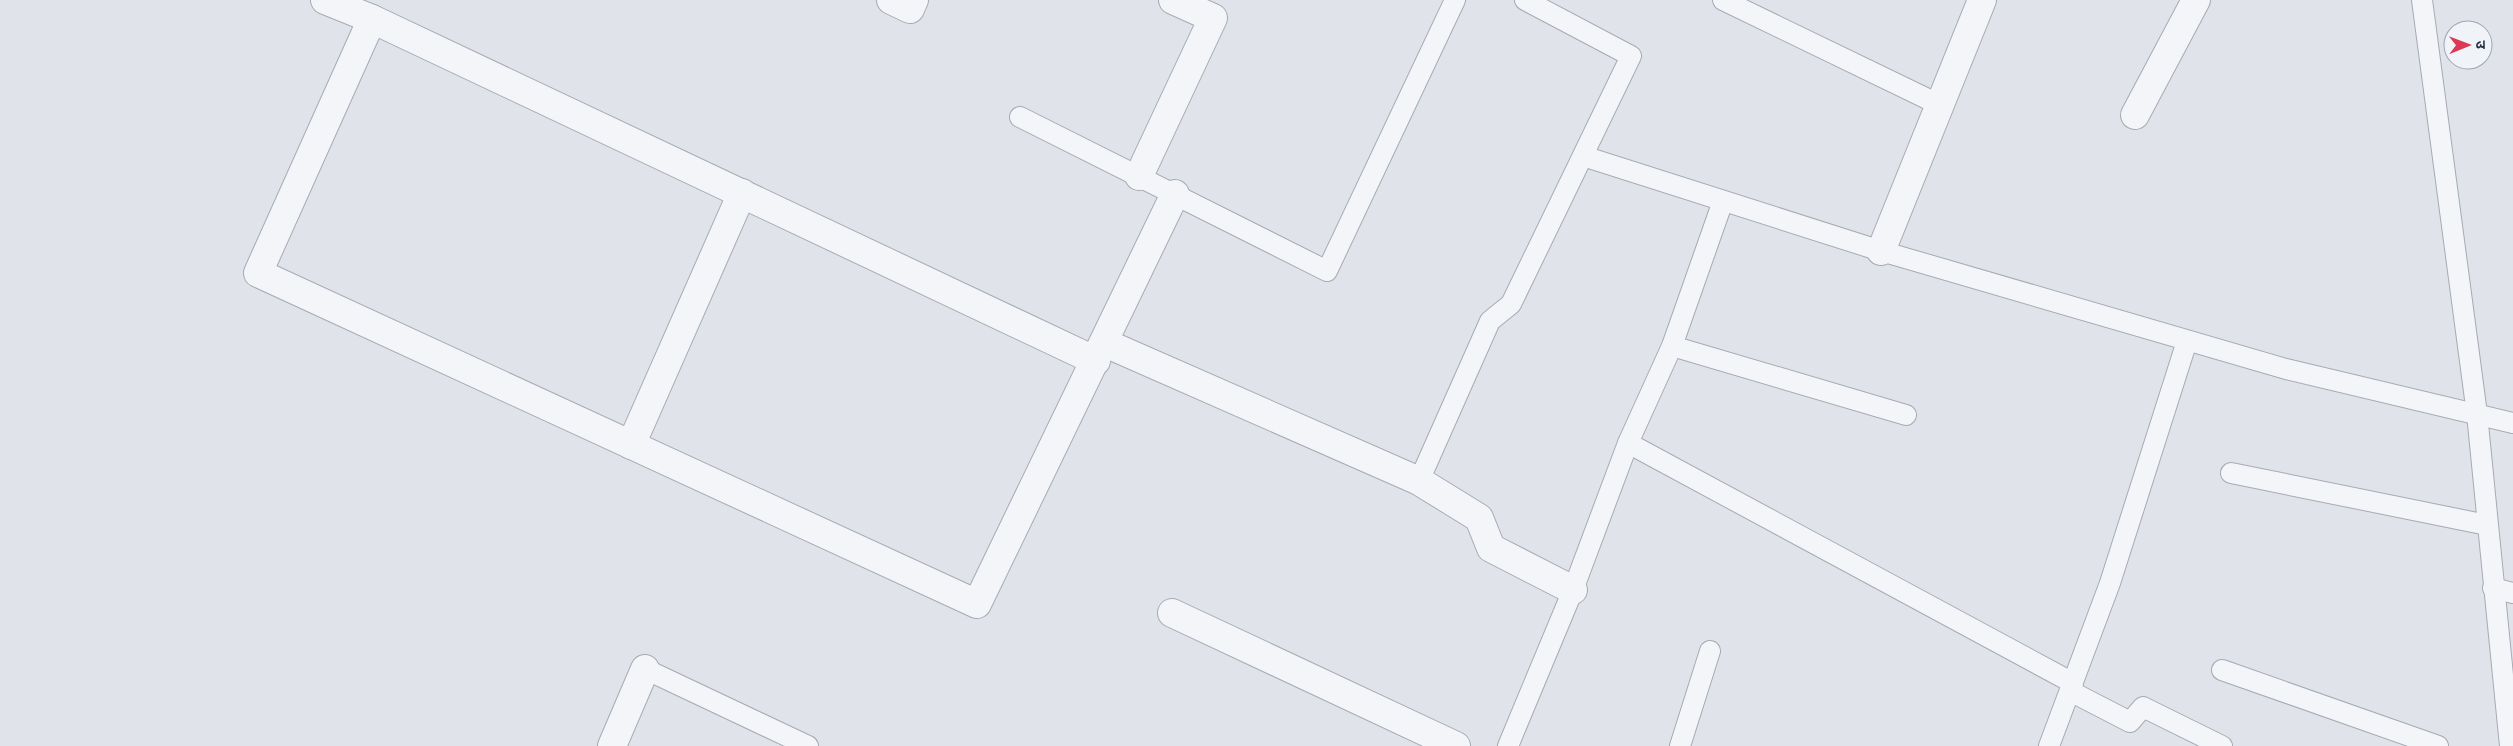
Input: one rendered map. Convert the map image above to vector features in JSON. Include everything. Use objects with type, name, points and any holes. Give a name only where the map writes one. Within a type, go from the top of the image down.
[{"type":"street","points":[[325,0],[372,19],[742,193],[1100,352],[1419,481],[1479,518],[1491,548],[1573,590]]},
{"type":"street","points":[[891,0],[910,9],[914,0]]},
{"type":"street","points":[[1139,176],[1213,18],[1173,0]]},
{"type":"street","points":[[1881,251],[1982,0]]},
{"type":"street","points":[[2134,115],[2196,0]]},
{"type":"street","points":[[372,19],[258,273],[977,604],[1175,194]]},
{"type":"street","points":[[631,445],[742,193]]},
{"type":"street","points":[[1172,613],[1456,746]]},
{"type":"street","points":[[612,746],[645,669]]},
{"type":"lane","points":[[1020,117],[1327,271],[1455,0]]},
{"type":"lane","points":[[1419,481],[1490,321],[1511,304],[1631,56],[1524,0]]},
{"type":"lane","points":[[1723,0],[1940,105]]},
{"type":"lane","points":[[2422,0],[2476,414],[2510,746]]},
{"type":"lane","points":[[1583,156],[1881,251],[2187,341],[2286,369],[2513,423]]},
{"type":"lane","points":[[1508,746],[1573,590],[1628,443],[1672,346],[1724,201]]},
{"type":"lane","points":[[2049,746],[2110,583],[2187,341]]},
{"type":"lane","points":[[1672,346],[1906,415]]},
{"type":"lane","points":[[1628,443],[2072,687],[2130,722],[2143,707],[2222,746]]},
{"type":"lane","points":[[2231,473],[2487,525]]},
{"type":"lane","points":[[2493,588],[2513,593]]},
{"type":"lane","points":[[1680,746],[1710,650]]},
{"type":"lane","points":[[645,669],[808,746]]},
{"type":"lane","points":[[2222,670],[2438,746]]}]
